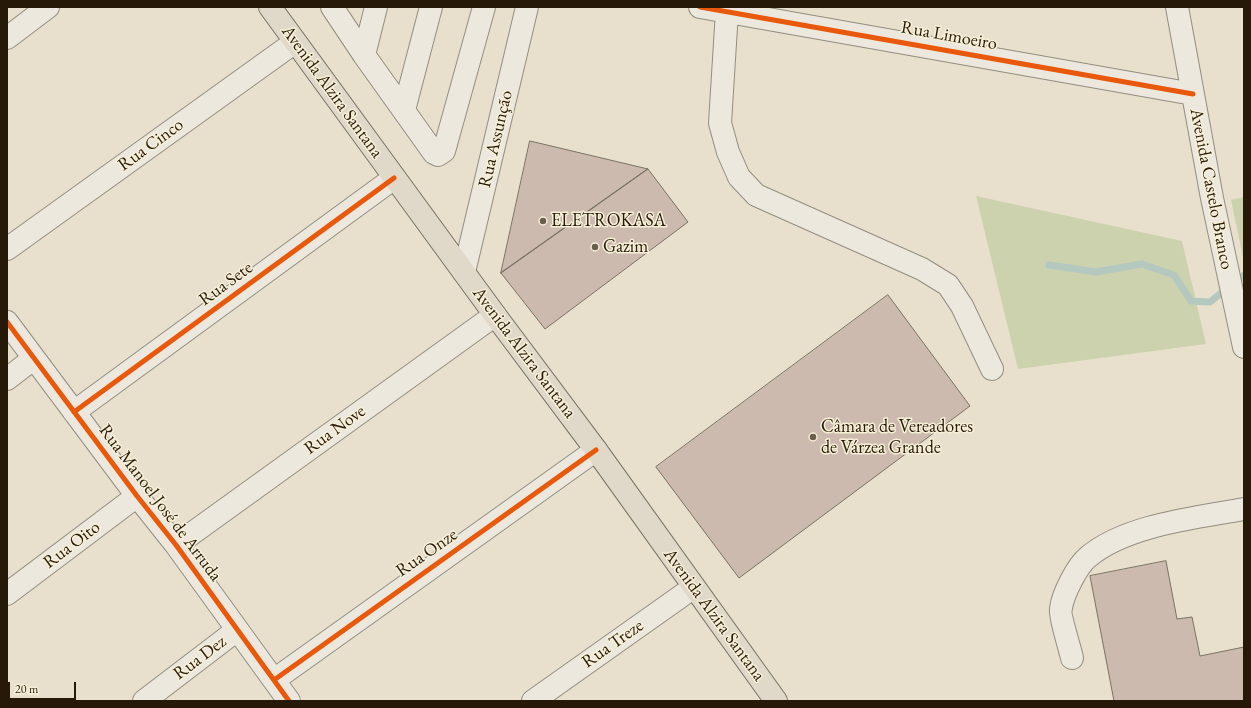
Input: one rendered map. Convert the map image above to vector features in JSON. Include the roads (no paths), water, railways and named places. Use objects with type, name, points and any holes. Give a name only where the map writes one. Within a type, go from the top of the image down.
[{"type":"main road","name":"Avenida Alzira Santana","points":[[270,7],[394,178],[596,450],[776,701]]},
{"type":"street","points":[[7,38],[48,7]]},
{"type":"street","points":[[332,7],[364,55],[434,153],[438,155],[444,151],[484,7]]},
{"type":"street","points":[[364,55],[376,7]]},
{"type":"street","points":[[404,110],[431,7]]},
{"type":"street","name":"Rua Assunção","points":[[464,272],[527,7]]},
{"type":"street","name":"Rua Limoeiro","points":[[700,7],[1193,94]]},
{"type":"street","name":"Avenida Castelo Branco","points":[[1177,7],[1212,198],[1244,347]]},
{"type":"street","points":[[727,11],[720,122],[728,152],[739,177],[756,194],[922,269],[948,285],[962,306],[992,369]]},
{"type":"street","name":"Rua Cinco","points":[[7,249],[295,42]]},
{"type":"street","name":"Rua Sete","points":[[74,412],[394,178]]},
{"type":"street","name":"Rua Nove","points":[[176,545],[495,315]]},
{"type":"street","name":"Rua Manoel José de Arruda","points":[[7,322],[33,359],[176,545],[289,701]]},
{"type":"street","points":[[7,379],[33,359]]},
{"type":"street","name":"Rua Onze","points":[[274,680],[596,450]]},
{"type":"street","name":"Rua Oito","points":[[7,594],[137,496]]},
{"type":"street","points":[[1072,658],[1060,609],[1069,583],[1086,558],[1107,543],[1150,527],[1244,509]]},
{"type":"street","name":"Rua Treze","points":[[533,701],[694,587]]},
{"type":"street","name":"Rua Dez","points":[[144,701],[237,630]]},
{"type":"waterway","points":[[1049,265],[1096,272],[1142,264],[1174,275],[1191,301],[1210,302],[1244,275]]},
{"type":"place","name":"ELETROKASA","points":[[543,221]]},
{"type":"place","name":"Gazim","points":[[595,247]]},
{"type":"place","name":"Câmara de Vereadores de Várzea Grande","points":[[813,437]]}]
